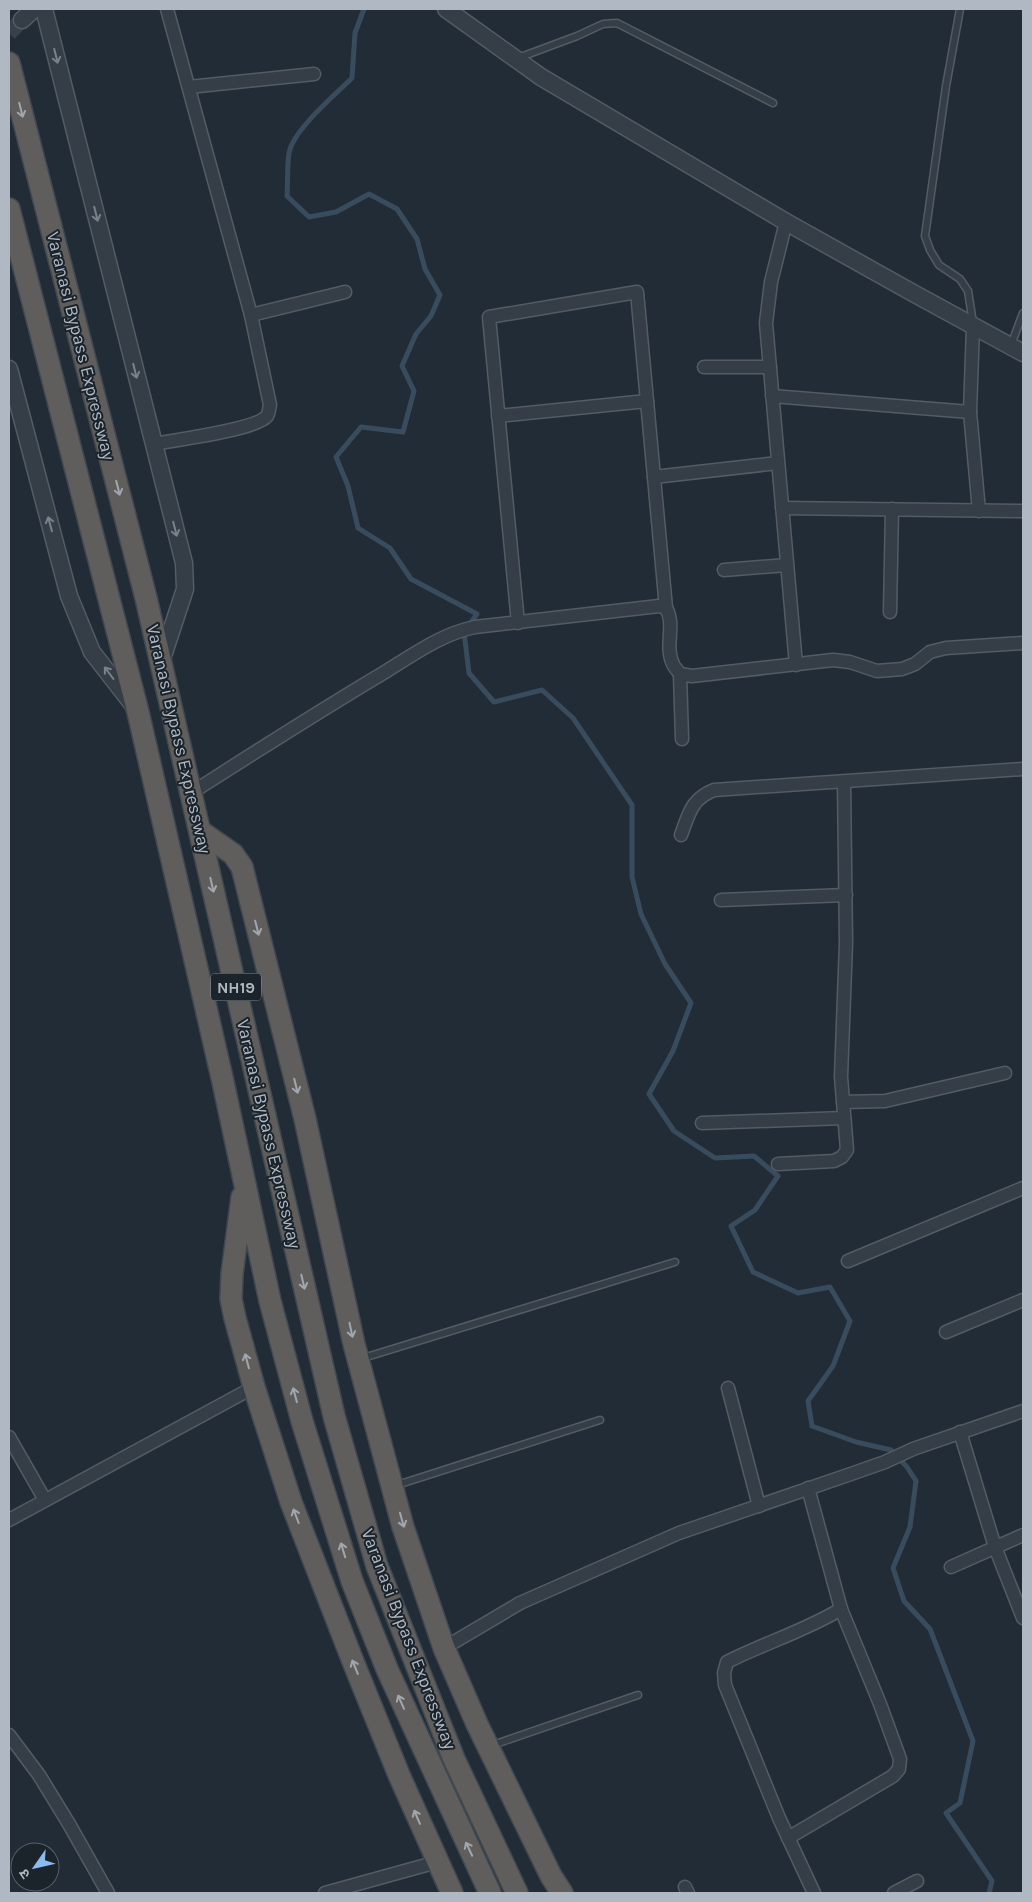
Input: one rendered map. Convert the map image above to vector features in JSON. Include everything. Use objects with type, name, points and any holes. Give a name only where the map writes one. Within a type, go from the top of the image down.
[{"type":"highway","name":"Varanasi Bypass Expressway","points":[[9,63],[161,662],[334,1416],[377,1566],[454,1759],[517,1893]]},
{"type":"highway","name":"Varanasi Bypass Expressway","points":[[9,209],[138,712],[245,1182],[270,1301],[302,1421],[352,1581],[386,1669],[490,1893]]},
{"type":"highway","points":[[200,831],[233,854],[242,867],[305,1119],[358,1360],[403,1527],[444,1648],[488,1747],[562,1893]]},
{"type":"highway","points":[[245,1182],[232,1274],[232,1299],[235,1318],[254,1386],[294,1511],[357,1674],[452,1893]]},
{"type":"street","points":[[44,9],[184,563],[185,589],[161,662]]},
{"type":"street","points":[[154,444],[236,429],[259,422],[267,416],[270,405],[251,315],[167,9]]},
{"type":"street","points":[[446,9],[541,77],[786,222],[1017,349]]},
{"type":"street","points":[[189,87],[314,74]]},
{"type":"street","points":[[786,222],[767,306],[766,323],[796,665]]},
{"type":"street","points":[[251,315],[345,292]]},
{"type":"street","points":[[518,623],[489,317],[638,292],[666,608],[670,615],[671,624],[670,654],[673,664],[680,674],[682,739]]},
{"type":"street","points":[[973,326],[970,412],[979,511]]},
{"type":"street","points":[[704,367],[770,367]]},
{"type":"street","points":[[9,369],[69,596],[92,652],[138,712]]},
{"type":"street","points":[[772,396],[970,412]]},
{"type":"street","points":[[498,416],[648,401]]},
{"type":"street","points":[[654,477],[778,463]]},
{"type":"street","points":[[782,508],[1023,511]]},
{"type":"street","points":[[890,612],[892,509]]},
{"type":"street","points":[[724,570],[787,565]]},
{"type":"street","points":[[192,793],[344,696],[458,630],[659,606],[666,608]]},
{"type":"street","points":[[680,674],[692,676],[833,660],[850,662],[877,671],[902,669],[914,664],[930,652],[946,648],[1023,643]]},
{"type":"street","points":[[681,836],[691,808],[698,798],[714,790],[1023,769]]},
{"type":"street","points":[[778,1164],[834,1160],[842,1157],[847,1150],[841,1077],[846,943],[844,782]]},
{"type":"street","points":[[721,900],[846,895]]},
{"type":"street","points":[[843,1102],[885,1101],[1005,1073]]},
{"type":"street","points":[[702,1123],[844,1118]]},
{"type":"street","points":[[848,1261],[1023,1188]]},
{"type":"street","points":[[946,1332],[1023,1300]]},
{"type":"street","points":[[9,1520],[254,1386]]},
{"type":"street","points":[[728,1388],[759,1506]]},
{"type":"street","points":[[444,1648],[520,1603],[679,1533],[885,1462],[913,1449],[1023,1410]]},
{"type":"street","points":[[960,1432],[995,1546],[1023,1618]]},
{"type":"street","points":[[9,1437],[45,1500]]},
{"type":"street","points":[[788,1838],[893,1776],[899,1769],[900,1759],[841,1609],[808,1488]]},
{"type":"street","points":[[951,1567],[1023,1535]]},
{"type":"street","points":[[814,1893],[788,1838],[725,1685],[724,1673],[727,1662],[744,1653],[798,1632],[841,1609]]},
{"type":"street","points":[[9,1735],[39,1775],[108,1893]]},
{"type":"street","points":[[326,1893],[437,1862]]},
{"type":"street","points":[[894,1893],[917,1880]]},
{"type":"lane","points":[[960,9],[946,86],[925,236],[930,250],[939,265],[960,279],[968,291],[973,326]]},
{"type":"lane","points":[[515,59],[578,36],[603,24],[617,23],[773,103]]},
{"type":"lane","points":[[1017,349],[1023,313]]},
{"type":"lane","points":[[358,1360],[675,1262]]},
{"type":"lane","points":[[392,1487],[600,1420]]},
{"type":"lane","points":[[488,1747],[638,1695]]},
{"type":"waterway","points":[[364,9],[355,33],[352,78],[316,113],[292,144],[288,158],[287,196],[309,217],[336,212],[369,194],[397,209],[417,239],[425,269],[440,295],[431,316],[416,334],[402,366],[414,391],[403,432],[361,427],[336,457],[348,486],[358,528],[390,548],[411,579],[477,614],[464,632],[469,673],[494,702],[542,690],[573,718],[632,805],[632,877],[641,914],[665,964],[691,1003],[673,1051],[649,1094],[674,1131],[715,1158],[754,1156],[778,1176],[755,1210],[731,1226],[753,1272],[798,1293],[830,1287],[850,1321],[833,1366],[808,1401],[812,1426],[856,1442],[891,1450],[907,1467],[916,1481],[910,1527],[893,1568],[904,1601],[930,1629],[973,1741],[960,1803],[946,1813],[992,1881],[989,1893]]},
{"type":"tunnel","points":[[9,33],[22,20]]}]
